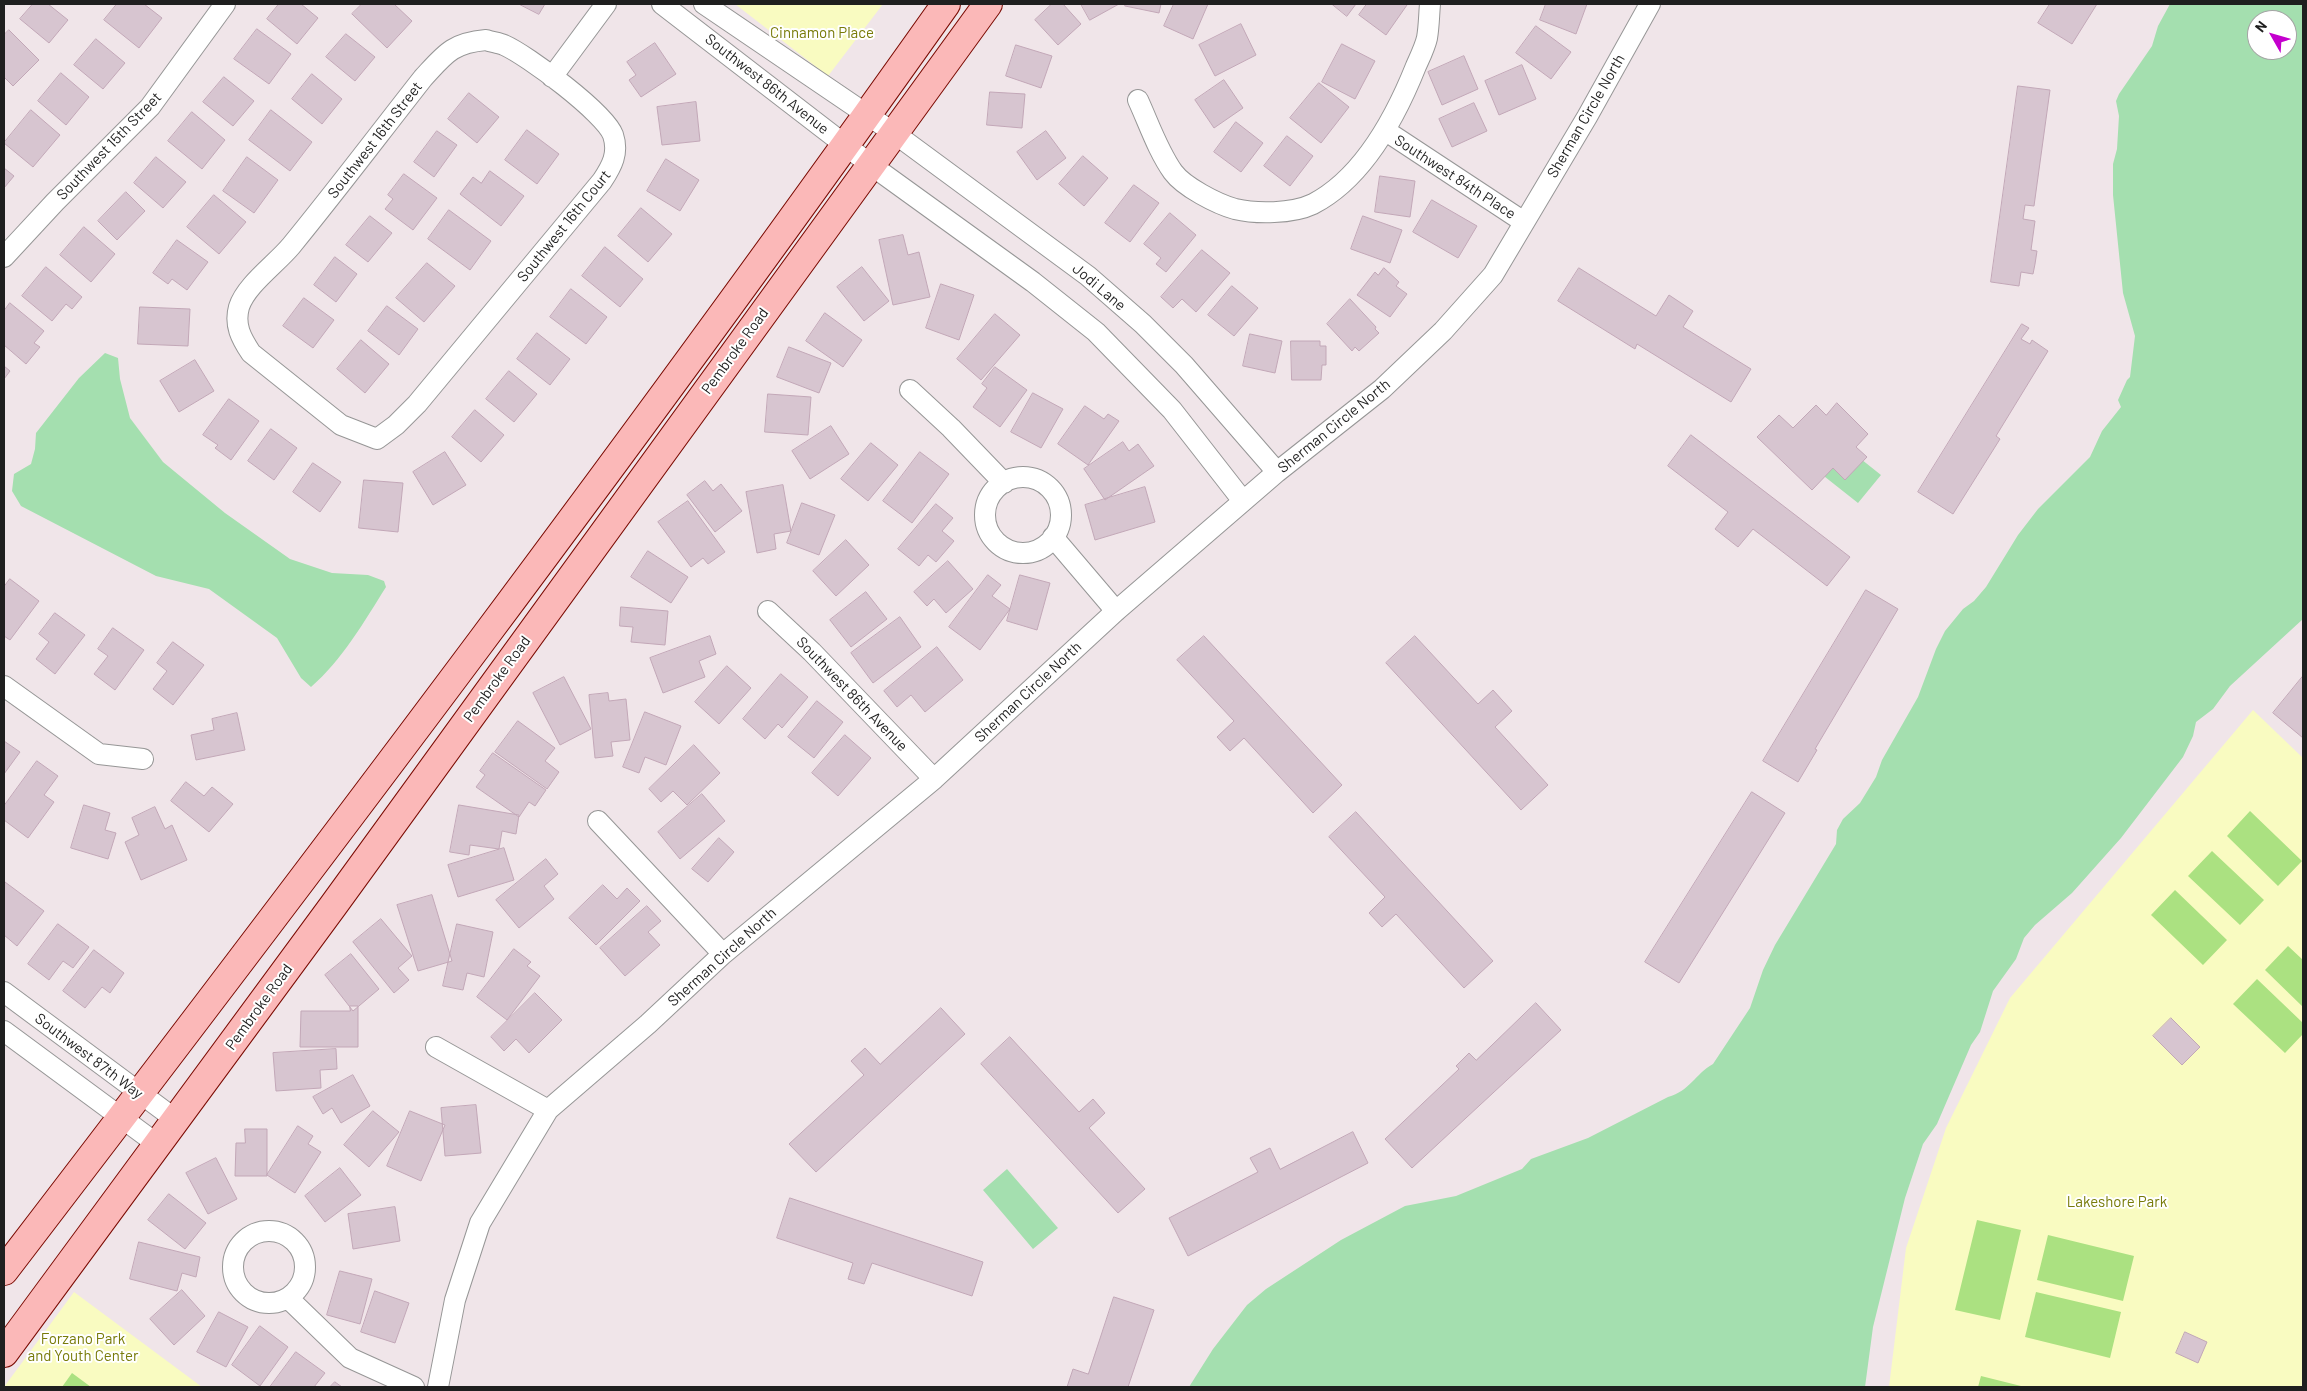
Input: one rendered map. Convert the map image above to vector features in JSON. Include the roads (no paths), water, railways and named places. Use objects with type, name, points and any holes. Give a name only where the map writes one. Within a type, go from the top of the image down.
[{"type":"main road","points":[[4,1271],[476,648],[868,114],[946,4]]},
{"type":"main road","name":"Pembroke Road","points":[[4,1353],[333,906],[988,4]]},
{"type":"street","name":"Southwest 15th Street","points":[[4,258],[55,202],[150,107],[224,4]]},
{"type":"street","points":[[552,77],[606,4]]},
{"type":"street","name":"Southwest 86th Avenue","points":[[662,4],[871,165]]},
{"type":"street","name":"Southwest 86th Avenue","points":[[704,4],[894,133]]},
{"type":"street","points":[[1138,100],[1159,147],[1174,173],[1195,190],[1224,206],[1251,213],[1276,212],[1312,204],[1342,184],[1386,131],[1409,84],[1427,39],[1430,4]]},
{"type":"street","name":"Sherman Circle North","points":[[438,1387],[455,1300],[480,1223],[548,1110],[648,1024],[723,954],[934,778],[1116,611],[1243,501],[1382,389],[1442,332],[1493,275],[1587,118],[1650,4]]},
{"type":"street","name":"Southwest 16th Street","points":[[377,439],[341,424],[251,353],[242,340],[236,323],[239,305],[257,281],[289,248],[423,78],[453,47],[467,42],[486,40],[505,45],[552,77]]},
{"type":"street","name":"Southwest 16th Court","points":[[377,439],[396,425],[417,404],[612,166],[616,152],[613,134],[600,117],[552,77]]},
{"type":"street","name":"Southwest 84th Place","points":[[1386,131],[1524,222]]},
{"type":"street","name":"Jodi Lane","points":[[894,133],[1088,276],[1143,324],[1184,365],[1277,472]]},
{"type":"street","points":[[871,165],[1033,282],[1096,332],[1172,410],[1243,501]]},
{"type":"street","points":[[910,390],[951,428],[1004,483]]},
{"type":"street","points":[[1020,477],[1033,478],[1045,483],[1060,502],[1061,515],[1059,527],[1054,537],[1045,546],[1034,551],[1021,552],[1010,550],[999,544],[989,529],[986,510],[990,498],[1004,483],[1020,477]]},
{"type":"street","points":[[1054,537],[1116,611]]},
{"type":"street","name":"Southwest 86th Avenue","points":[[768,611],[812,652],[934,778]]},
{"type":"street","points":[[4,686],[99,754],[143,759]]},
{"type":"street","points":[[598,821],[723,954]]},
{"type":"street","name":"Southwest 87th Way","points":[[4,992],[175,1119]]},
{"type":"street","name":"Southwest 87th Way","points":[[4,1031],[157,1144]]},
{"type":"street","points":[[436,1047],[548,1110]]},
{"type":"street","points":[[288,1298],[350,1358],[414,1387]]},
{"type":"park label","name":"Cinnamon Place","points":[[822,33]]},
{"type":"park label","name":"Lakeshore Park","points":[[2117,1202]]},
{"type":"park label","name":"Forzano Park and Youth Center","points":[[83,1348]]}]
